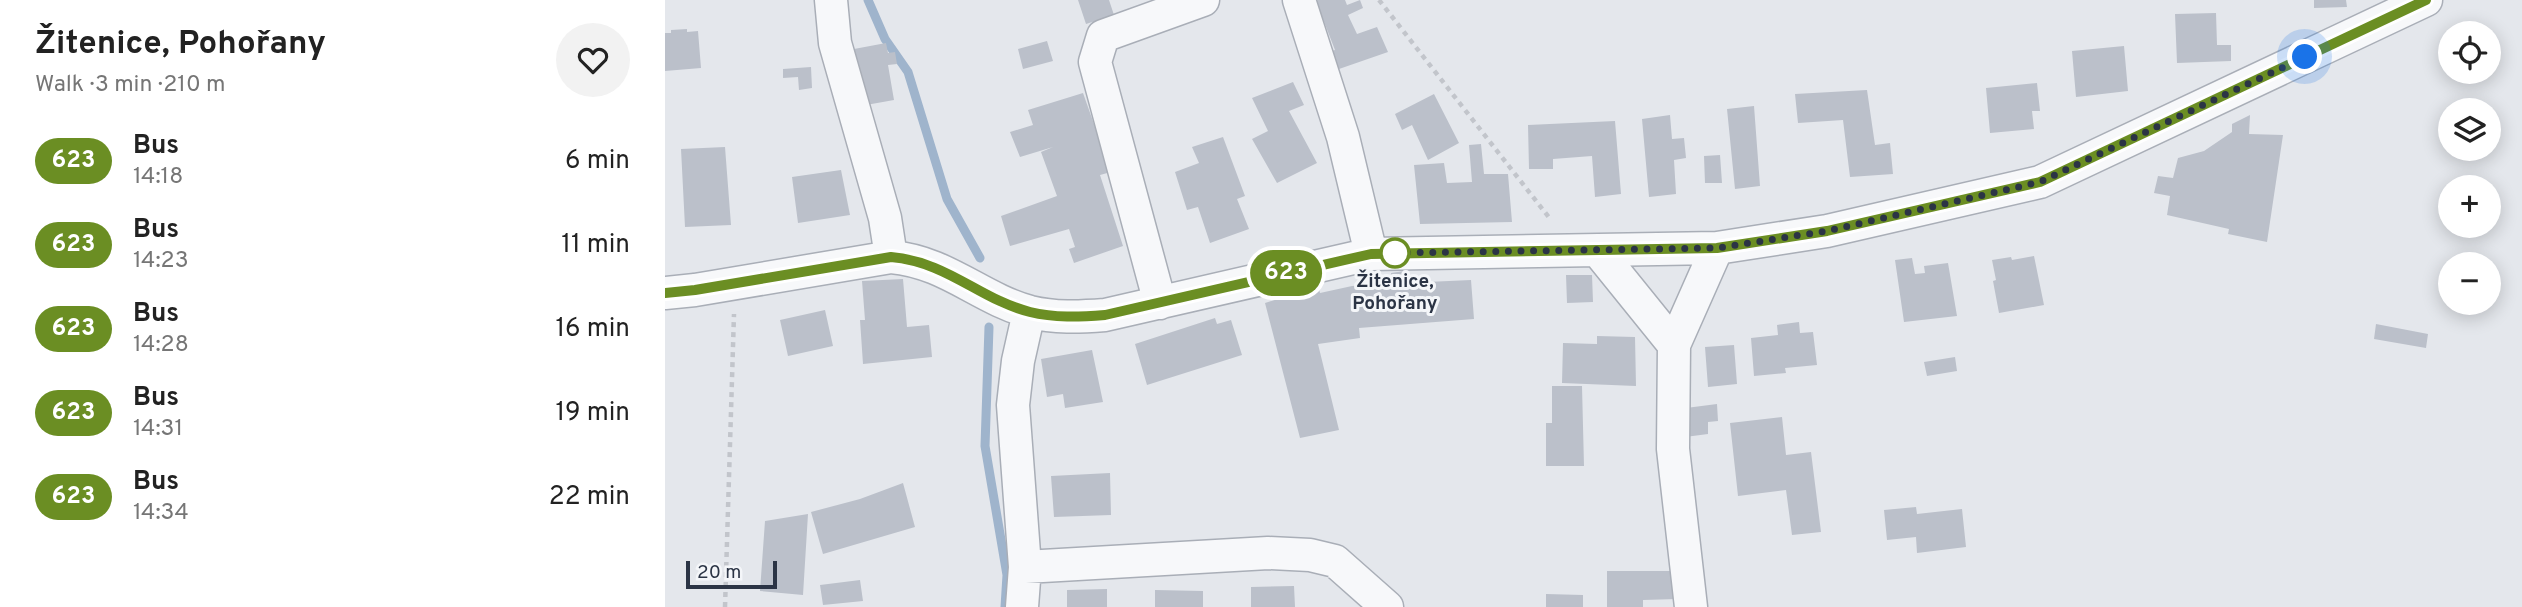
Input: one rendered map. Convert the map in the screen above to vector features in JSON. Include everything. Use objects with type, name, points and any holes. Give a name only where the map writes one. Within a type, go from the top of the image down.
[{"type":"street","points":[[831,0],[835,43],[885,218],[891,257]]},
{"type":"street","points":[[1160,303],[1095,62],[1103,36],[1203,0]]},
{"type":"street","points":[[1299,0],[1343,137],[1371,254]]},
{"type":"street","points":[[665,293],[891,257],[912,259],[944,270],[1005,303],[1029,312],[1063,318],[1105,315],[1371,254],[1717,248],[1827,231],[2040,182],[2426,0]]},
{"type":"street","points":[[1691,607],[1673,449],[1674,345],[1717,248]]},
{"type":"street","points":[[1587,251],[1674,345]]},
{"type":"street","points":[[1022,607],[1025,567],[1013,405],[1018,362],[1029,312]]},
{"type":"street","points":[[1025,567],[1268,553],[1310,555],[1335,561],[1387,607]]},
{"type":"path","points":[[1379,0],[1587,251]]},
{"type":"path","points":[[725,607],[735,282]]},
{"type":"building","points":[[1078,0],[1109,0],[1114,15],[1086,24]]},
{"type":"building","points":[[1345,0],[1347,5],[1360,0],[1363,8],[1348,15],[1357,34],[1377,27],[1388,52],[1339,69],[1332,51],[1335,50],[1316,1]]},
{"type":"building","points":[[2314,0],[2346,0],[2347,7],[2314,8]]},
{"type":"building","points":[[2216,13],[2217,45],[2231,45],[2231,61],[2177,63],[2175,14]]},
{"type":"building","points":[[687,29],[687,32],[698,31],[701,68],[665,71],[665,33]]},
{"type":"building","points":[[1047,41],[1053,61],[1023,69],[1018,49]]},
{"type":"building","points":[[886,43],[888,53],[895,52],[897,64],[888,65],[894,100],[866,105],[854,49]]},
{"type":"building","points":[[2124,46],[2128,91],[2076,97],[2072,51]]},
{"type":"building","points":[[811,67],[812,88],[799,90],[798,77],[783,78],[783,69]]},
{"type":"building","points":[[1293,82],[1304,105],[1289,111],[1317,163],[1277,183],[1252,139],[1268,131],[1252,98]]},
{"type":"building","points":[[2037,83],[2040,111],[2032,111],[2034,129],[1990,133],[1986,88]]},
{"type":"building","points":[[1867,90],[1875,145],[1890,143],[1893,174],[1850,177],[1843,120],[1798,123],[1795,94]]},
{"type":"building","points":[[1083,93],[1111,172],[1100,175],[1123,246],[1074,263],[1069,249],[1075,247],[1069,229],[1010,246],[1001,216],[1057,196],[1041,152],[1053,147],[1020,157],[1010,132],[1033,125],[1028,110]]},
{"type":"building","points":[[1434,94],[1459,143],[1428,160],[1412,125],[1402,130],[1395,114]]},
{"type":"building","points":[[1754,106],[1760,186],[1735,189],[1727,109]]},
{"type":"building","points":[[1670,115],[1672,139],[1684,138],[1686,158],[1674,160],[1676,194],[1649,197],[1642,119]]},
{"type":"building","points":[[2250,115],[2249,134],[2283,135],[2267,242],[2228,234],[2229,229],[2167,215],[2170,196],[2154,193],[2158,176],[2173,178],[2178,158],[2204,151],[2232,132],[2232,124]]},
{"type":"building","points":[[1615,121],[1621,194],[1595,197],[1592,156],[1553,159],[1553,169],[1529,169],[1528,125]]},
{"type":"building","points":[[1223,137],[1245,196],[1237,199],[1249,229],[1210,243],[1198,207],[1187,210],[1175,172],[1199,163],[1192,147]]},
{"type":"building","points":[[1481,144],[1484,174],[1508,174],[1512,222],[1420,224],[1414,165],[1444,163],[1447,183],[1472,182],[1469,145]]},
{"type":"building","points":[[725,147],[731,225],[685,227],[681,149]]},
{"type":"building","points":[[1720,155],[1722,183],[1705,183],[1704,156]]},
{"type":"building","points":[[841,170],[850,215],[798,223],[792,177]]},
{"type":"building","points":[[2034,256],[2044,305],[1999,313],[1992,260]]},
{"type":"building","points":[[1912,258],[1915,274],[1925,273],[1924,266],[1948,263],[1957,316],[1904,322],[1895,260]]},
{"type":"building","points":[[1404,271],[1405,283],[1471,280],[1474,319],[1359,328],[1360,338],[1318,344],[1339,430],[1300,438],[1265,303],[1318,286],[1320,293],[1352,286],[1391,284],[1391,273]]},
{"type":"building","points":[[1566,275],[1592,275],[1593,302],[1567,303]]},
{"type":"building","points":[[903,279],[907,327],[929,325],[932,357],[863,364],[860,320],[865,320],[862,281]]},
{"type":"building","points":[[825,310],[833,346],[788,356],[780,320]]},
{"type":"building","points":[[1215,318],[1217,324],[1231,320],[1242,355],[1147,385],[1135,344]]},
{"type":"building","points":[[1799,322],[1800,333],[1813,332],[1817,365],[1785,368],[1786,373],[1754,376],[1751,338],[1778,335],[1777,325]]},
{"type":"building","points":[[2376,324],[2428,334],[2426,348],[2374,339]]},
{"type":"building","points":[[1597,336],[1635,337],[1636,386],[1562,383],[1563,343],[1597,344]]},
{"type":"building","points":[[1734,345],[1737,384],[1708,387],[1705,347]]},
{"type":"building","points":[[1092,350],[1103,402],[1065,408],[1063,394],[1047,397],[1041,359]]},
{"type":"building","points":[[1955,357],[1957,371],[1927,376],[1924,362]]},
{"type":"building","points":[[1552,386],[1582,386],[1584,466],[1546,466],[1546,423],[1552,423]]},
{"type":"building","points":[[1717,404],[1718,421],[1708,422],[1708,434],[1685,437],[1686,408]]},
{"type":"building","points":[[1782,417],[1786,455],[1811,452],[1821,532],[1792,535],[1786,490],[1738,496],[1730,423]]},
{"type":"building","points":[[1110,473],[1111,515],[1054,517],[1051,476]]},
{"type":"building","points":[[903,483],[915,527],[823,554],[811,512],[860,499]]},
{"type":"building","points":[[1916,507],[1917,514],[1962,509],[1966,547],[1917,553],[1916,537],[1887,540],[1884,510]]},
{"type":"building","points":[[808,514],[803,595],[760,591],[765,521]]},
{"type":"building","points":[[1607,571],[1674,571],[1677,599],[1643,600],[1643,607],[1607,607]]},
{"type":"building","points":[[860,580],[863,601],[823,605],[820,585]]},
{"type":"building","points":[[1294,586],[1295,607],[1251,607],[1251,587]]},
{"type":"building","points":[[1107,589],[1107,607],[1067,607],[1067,590]]},
{"type":"building","points":[[1155,590],[1203,591],[1203,607],[1155,607]]},
{"type":"building","points":[[1546,594],[1583,595],[1583,607],[1546,607]]},
{"type":"waterway","points":[[868,0],[885,39],[908,72],[947,199],[980,258]]},
{"type":"waterway","points":[[989,327],[985,446],[1007,575],[1005,607]]},
{"type":"bus line","name":"623","points":[[665,293],[891,257],[912,259],[944,270],[1005,303],[1029,312],[1063,318],[1105,315],[1371,254],[1717,248],[1827,231],[2040,182],[2426,0]]},
{"type":"place","name":"Žitenice, Pohořany","points":[[1395,253]]},
{"type":"route","points":[[1395,253],[1717,248],[1827,231],[2040,182],[2305,57]]}]
